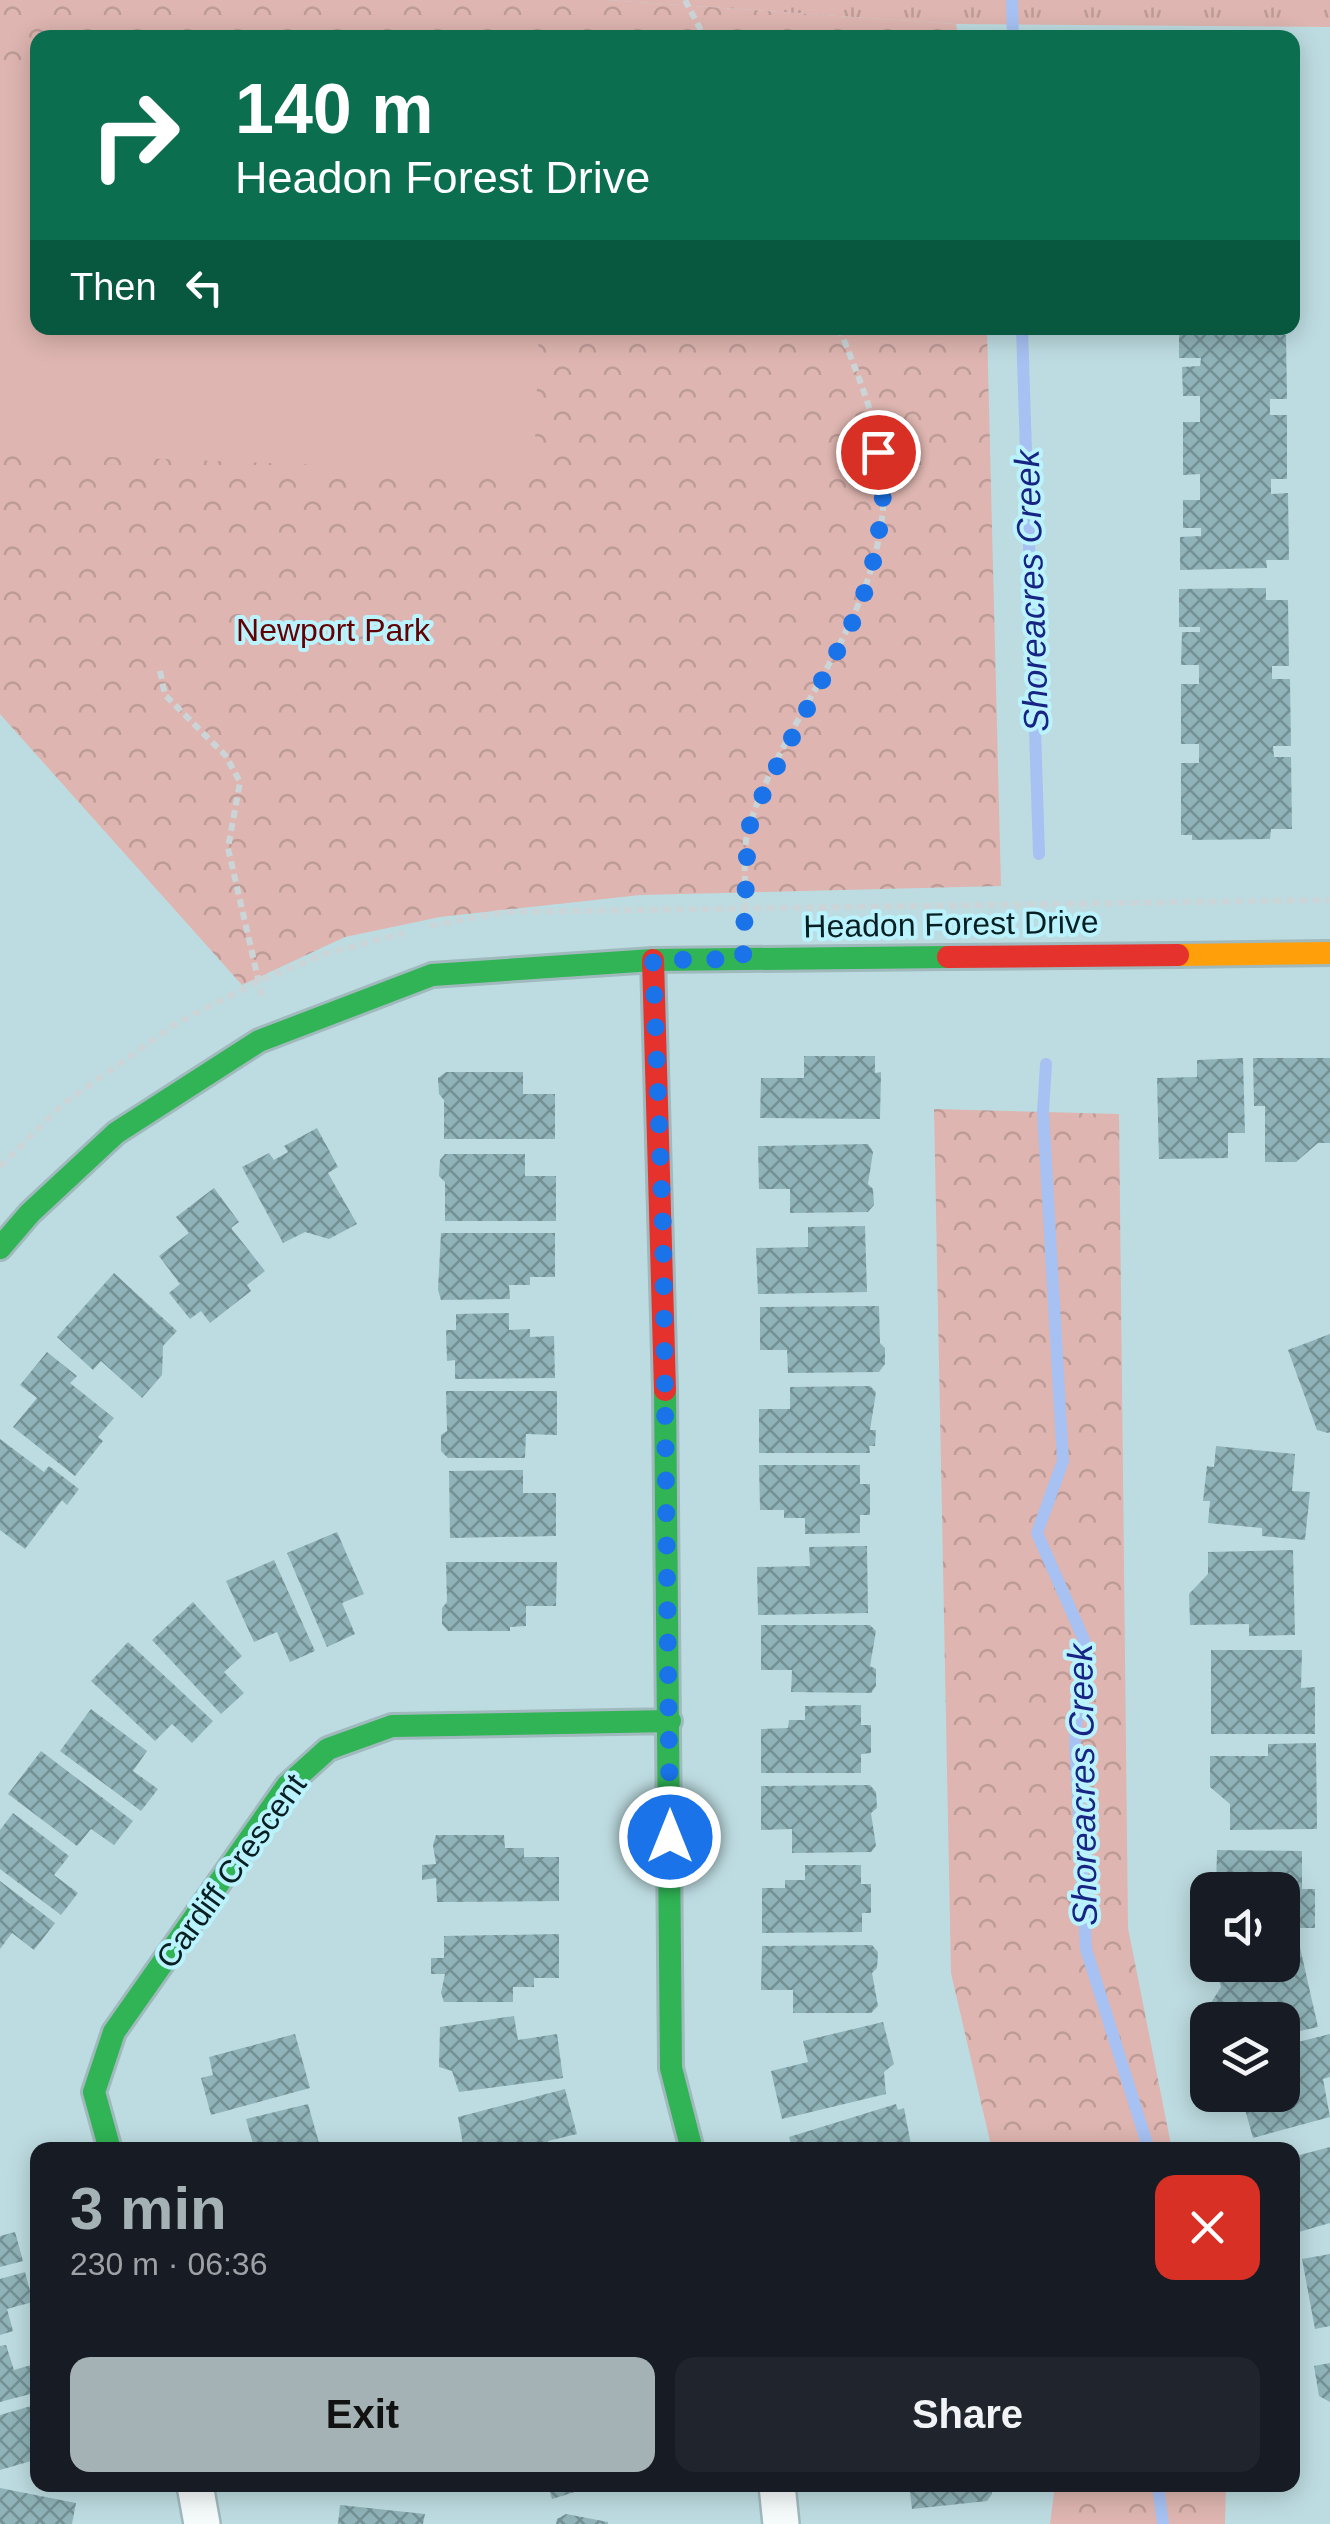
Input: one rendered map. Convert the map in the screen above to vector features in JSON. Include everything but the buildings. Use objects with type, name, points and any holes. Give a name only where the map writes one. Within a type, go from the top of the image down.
[{"type":"street","name":"Headon Forest Drive","points":[[0,1248],[30,1213],[116,1133],[259,1040],[432,976],[653,960],[1330,953]]},
{"type":"street","points":[[653,960],[663,1231],[670,2068],[690,2142]]},
{"type":"street","name":"Cardiff Crescent","points":[[108,2142],[94,2092],[114,2032],[288,1786],[328,1748],[392,1726],[670,1721]]},
{"type":"street","points":[[196,2492],[202,2524]]},
{"type":"street","points":[[778,2492],[780,2524]]},
{"type":"path","points":[[685,0],[701,30]]},
{"type":"path","points":[[743,959],[748,830],[766,787],[860,608],[877,548],[884,487],[862,383],[841,335]]},
{"type":"path","points":[[160,671],[165,695],[226,756],[240,782],[228,848],[272,1036]]},
{"type":"green space","name":"Newport Park","points":[[0,0],[607,0],[956,24],[957,30],[30,30],[30,335],[987,335],[1001,886],[640,895],[440,917],[345,937],[242,985],[0,714]]},
{"type":"green space","points":[[607,0],[1330,0],[1330,27],[956,24]]},
{"type":"green space","points":[[0,71],[30,73],[30,335],[539,335],[534,473],[0,453]]},
{"type":"green space","points":[[934,1109],[1119,1114],[1128,1928],[1170,2142],[990,2142],[951,1973]]},
{"type":"green space","points":[[1054,2492],[1226,2492],[1225,2524],[1050,2524]]},
{"type":"waterway","name":"Shoreacres Creek","points":[[1012,0],[1013,30]]},
{"type":"waterway","name":"Shoreacres Creek","points":[[1022,335],[1039,854]]},
{"type":"waterway","name":"Shoreacres Creek","points":[[1046,1064],[1043,1112],[1063,1461],[1037,1533],[1084,1640],[1075,1741],[1086,1949],[1146,2142]]},
{"type":"waterway","name":"Shoreacres Creek","points":[[1159,2492],[1163,2524]]},
{"type":"traffic: fast","points":[[0,1248],[30,1213],[116,1133],[259,1041],[432,975],[653,960],[948,957]]},
{"type":"traffic: fast","points":[[665,1390],[671,2068],[690,2142]]},
{"type":"traffic: fast","points":[[108,2142],[94,2092],[114,2032],[287,1786],[328,1749],[392,1726],[670,1721]]},
{"type":"traffic: slow","points":[[1178,955],[1330,953]]},
{"type":"traffic: jam","points":[[948,957],[1178,955]]},
{"type":"traffic: jam","points":[[653,960],[665,1390]]},
{"type":"route","points":[[670,1837],[663,1231],[653,960],[743,959],[748,830],[766,787],[860,608],[877,548],[884,487],[878,452]]}]
